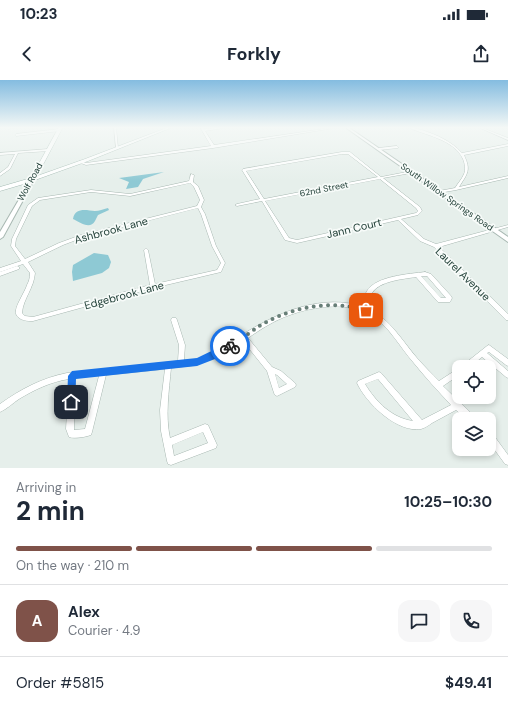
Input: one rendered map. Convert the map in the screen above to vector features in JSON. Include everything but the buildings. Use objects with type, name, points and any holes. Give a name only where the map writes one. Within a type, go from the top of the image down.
[{"type":"main road","name":"Wolf Road","points":[[32,180],[50,145]]},
{"type":"main road","points":[[0,189],[32,180],[124,145]]},
{"type":"street","points":[[80,162],[86,164],[225,145]]},
{"type":"street","name":"South Willow Springs Road","points":[[372,145],[508,240]]},
{"type":"street","points":[[450,145],[463,154],[467,166],[466,174],[456,188]]},
{"type":"street","points":[[463,154],[507,145]]},
{"type":"street","points":[[379,150],[397,146]]},
{"type":"street","points":[[1,154],[47,151]]},
{"type":"street","points":[[262,201],[244,172],[248,169],[342,152],[349,153],[381,178]]},
{"type":"street","points":[[0,175],[8,169],[17,154]]},
{"type":"street","name":"62nd Street","points":[[237,205],[411,172]]},
{"type":"street","points":[[191,182],[192,175]]},
{"type":"street","name":"Jann Court","points":[[262,201],[287,239],[297,242],[417,214],[420,211],[418,207],[381,178]]},
{"type":"street","points":[[440,192],[508,178]]},
{"type":"street","name":"Wolf Road","points":[[0,237],[32,180]]},
{"type":"street","points":[[26,261],[13,246],[14,239],[30,205],[37,200],[86,192],[130,195],[191,182]]},
{"type":"street","points":[[191,182],[196,186],[202,200],[199,207]]},
{"type":"street","name":"Ashbrook Lane","points":[[0,270],[26,261],[52,248],[83,236],[199,207]]},
{"type":"street","name":"Edgebrook Lane","points":[[26,261],[32,270],[33,276],[19,311],[24,318],[33,319],[153,286],[213,274],[223,267],[223,263],[214,246],[199,207]]},
{"type":"street","name":"Laurel Avenue","points":[[398,218],[422,240],[436,246],[508,318]]},
{"type":"street","points":[[436,246],[508,226]]},
{"type":"street","points":[[146,250],[153,286]]},
{"type":"street","name":"Ashbrook Lane","points":[[0,274],[19,267],[26,261]]},
{"type":"street","points":[[366,310],[370,292],[377,285],[401,277],[418,274],[429,275],[449,299],[443,301],[440,300],[418,274]]},
{"type":"street","points":[[0,408],[37,385],[52,379],[197,362],[212,356],[279,316],[306,308],[350,305],[366,310],[387,325],[438,386],[463,412]]},
{"type":"street","points":[[174,320],[182,345],[181,364]]},
{"type":"street","points":[[244,338],[270,369]]},
{"type":"street","points":[[475,360],[489,348],[508,363]]},
{"type":"street","points":[[483,354],[508,375]]},
{"type":"street","points":[[167,443],[205,428],[213,445],[171,461],[167,443],[164,410],[168,366]]},
{"type":"street","points":[[72,376],[70,429],[72,434],[88,432],[103,373]]},
{"type":"street","points":[[421,425],[379,375],[360,382],[364,389],[392,417],[402,424],[413,426],[421,425],[457,406]]},
{"type":"street","points":[[438,386],[452,376]]},
{"type":"street","points":[[496,445],[508,461]]},
{"type":"water","points":[[164,172],[143,179],[138,187],[126,189],[129,182],[119,178]]},
{"type":"water","points":[[108,208],[109,210],[98,215],[93,224],[90,225],[73,219],[74,215],[81,210],[97,211]]},
{"type":"water","points":[[94,253],[108,255],[111,262],[109,268],[102,273],[73,281],[73,265]]},
{"type":"way so far","points":[[230,346],[261,326],[291,311],[321,305],[350,305],[366,310]]},
{"type":"route","points":[[71,402],[72,376],[197,362],[230,346]]}]
